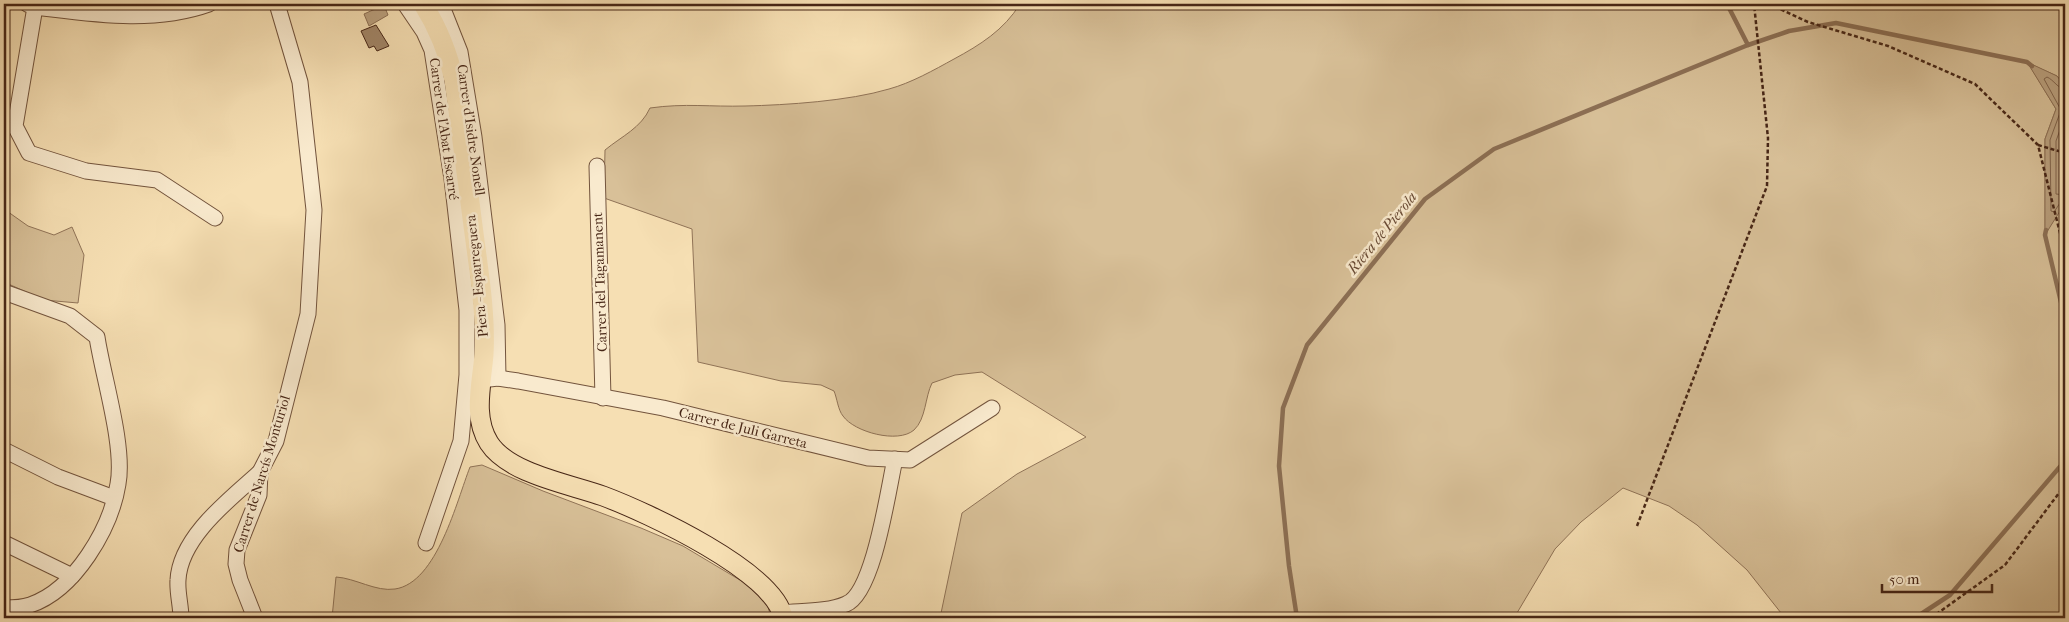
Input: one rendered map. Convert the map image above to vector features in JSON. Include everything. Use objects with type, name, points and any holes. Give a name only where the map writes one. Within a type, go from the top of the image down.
[{"type":"main road","name":"Piera - Esparreguera","points":[[423,4],[440,33],[454,80],[490,379],[479,399],[482,429],[494,450],[513,464],[606,497],[659,521],[744,569],[774,596],[782,616]]},
{"type":"street","points":[[210,4],[186,12],[118,17],[31,6],[15,126],[29,153],[86,172],[157,180],[215,218]]},
{"type":"street","name":"Carrer de Narcís Monturiol","points":[[255,618],[236,564],[237,550],[259,495],[260,472],[276,442],[308,314],[314,210],[300,82],[277,4]]},
{"type":"street","name":"Carrer de l'Abat Escarré","points":[[405,4],[432,50],[452,180],[467,310],[467,375],[461,441],[426,543]]},
{"type":"street","name":"Carrer d'Isidre Nonell","points":[[441,4],[460,52],[474,137],[497,325],[490,379]]},
{"type":"street","name":"Carrer del Tagamanent","points":[[597,166],[603,398]]},
{"type":"street","points":[[4,292],[70,316],[97,337],[118,452],[119,483],[95,546],[72,576],[53,593],[31,605],[4,608]]},
{"type":"street","name":"Carrer de Juli Garreta","points":[[490,379],[663,408],[868,458],[910,460],[992,408]]},
{"type":"street","points":[[461,441],[482,429]]},
{"type":"street","points":[[4,450],[58,477],[114,498]]},
{"type":"street","points":[[782,616],[846,605],[858,598],[876,550],[895,459]]},
{"type":"street","points":[[181,618],[178,581],[184,552],[222,506],[260,472]]},
{"type":"street","points":[[4,543],[72,576]]},
{"type":"path","points":[[1637,526],[1767,186],[1768,138],[1754,4]]},
{"type":"path","points":[[1769,4],[1808,22],[1888,46],[1975,84],[2038,145],[2065,153]]},
{"type":"path","points":[[2038,145],[2065,253]]},
{"type":"path","points":[[1931,618],[2005,565],[2065,485]]},
{"type":"shaded area","points":[[1020,4],[2065,4],[2065,86],[2057,76],[2028,63],[2056,109],[2045,139],[2045,234],[2065,203],[2065,618],[1785,618],[1747,570],[1697,525],[1669,506],[1623,488],[1581,522],[1555,549],[1514,618],[940,618],[962,513],[1017,474],[1086,437],[982,372],[955,375],[932,383],[921,420],[914,430],[898,436],[887,436],[866,431],[849,422],[840,411],[834,391],[821,385],[781,381],[698,362],[692,229],[604,198],[605,150],[642,121],[650,108],[798,103],[856,97],[897,86],[930,72],[982,42],[1007,22]]},
{"type":"shaded area","points":[[4,209],[28,226],[54,235],[72,227],[84,255],[78,303],[44,300],[4,282]]},
{"type":"shaded area","points":[[482,465],[683,546],[765,595],[771,618],[332,618],[336,577],[380,589],[395,589],[410,583],[423,572],[434,556],[452,519],[470,467]]},
{"type":"water","points":[[384,5],[388,15],[369,26],[364,14]]},
{"type":"water","points":[[2027,62],[2057,76],[2065,86],[2065,203],[2045,235],[2045,139],[2056,109]]},
{"type":"building","points":[[376,25],[389,46],[377,51],[374,46],[369,48],[361,31]]},
{"type":"waterway","points":[[1727,4],[1748,45]]},
{"type":"waterway","name":"Riera de Pierola","points":[[1297,618],[1289,566],[1279,466],[1283,408],[1307,345],[1425,199],[1494,149],[1748,45],[1789,31],[1836,23],[2027,62],[2032,66]]},
{"type":"waterway","points":[[2046,230],[2045,235],[2065,319]]},
{"type":"waterway","points":[[1915,618],[1950,595],[2064,462],[2065,453]]}]
